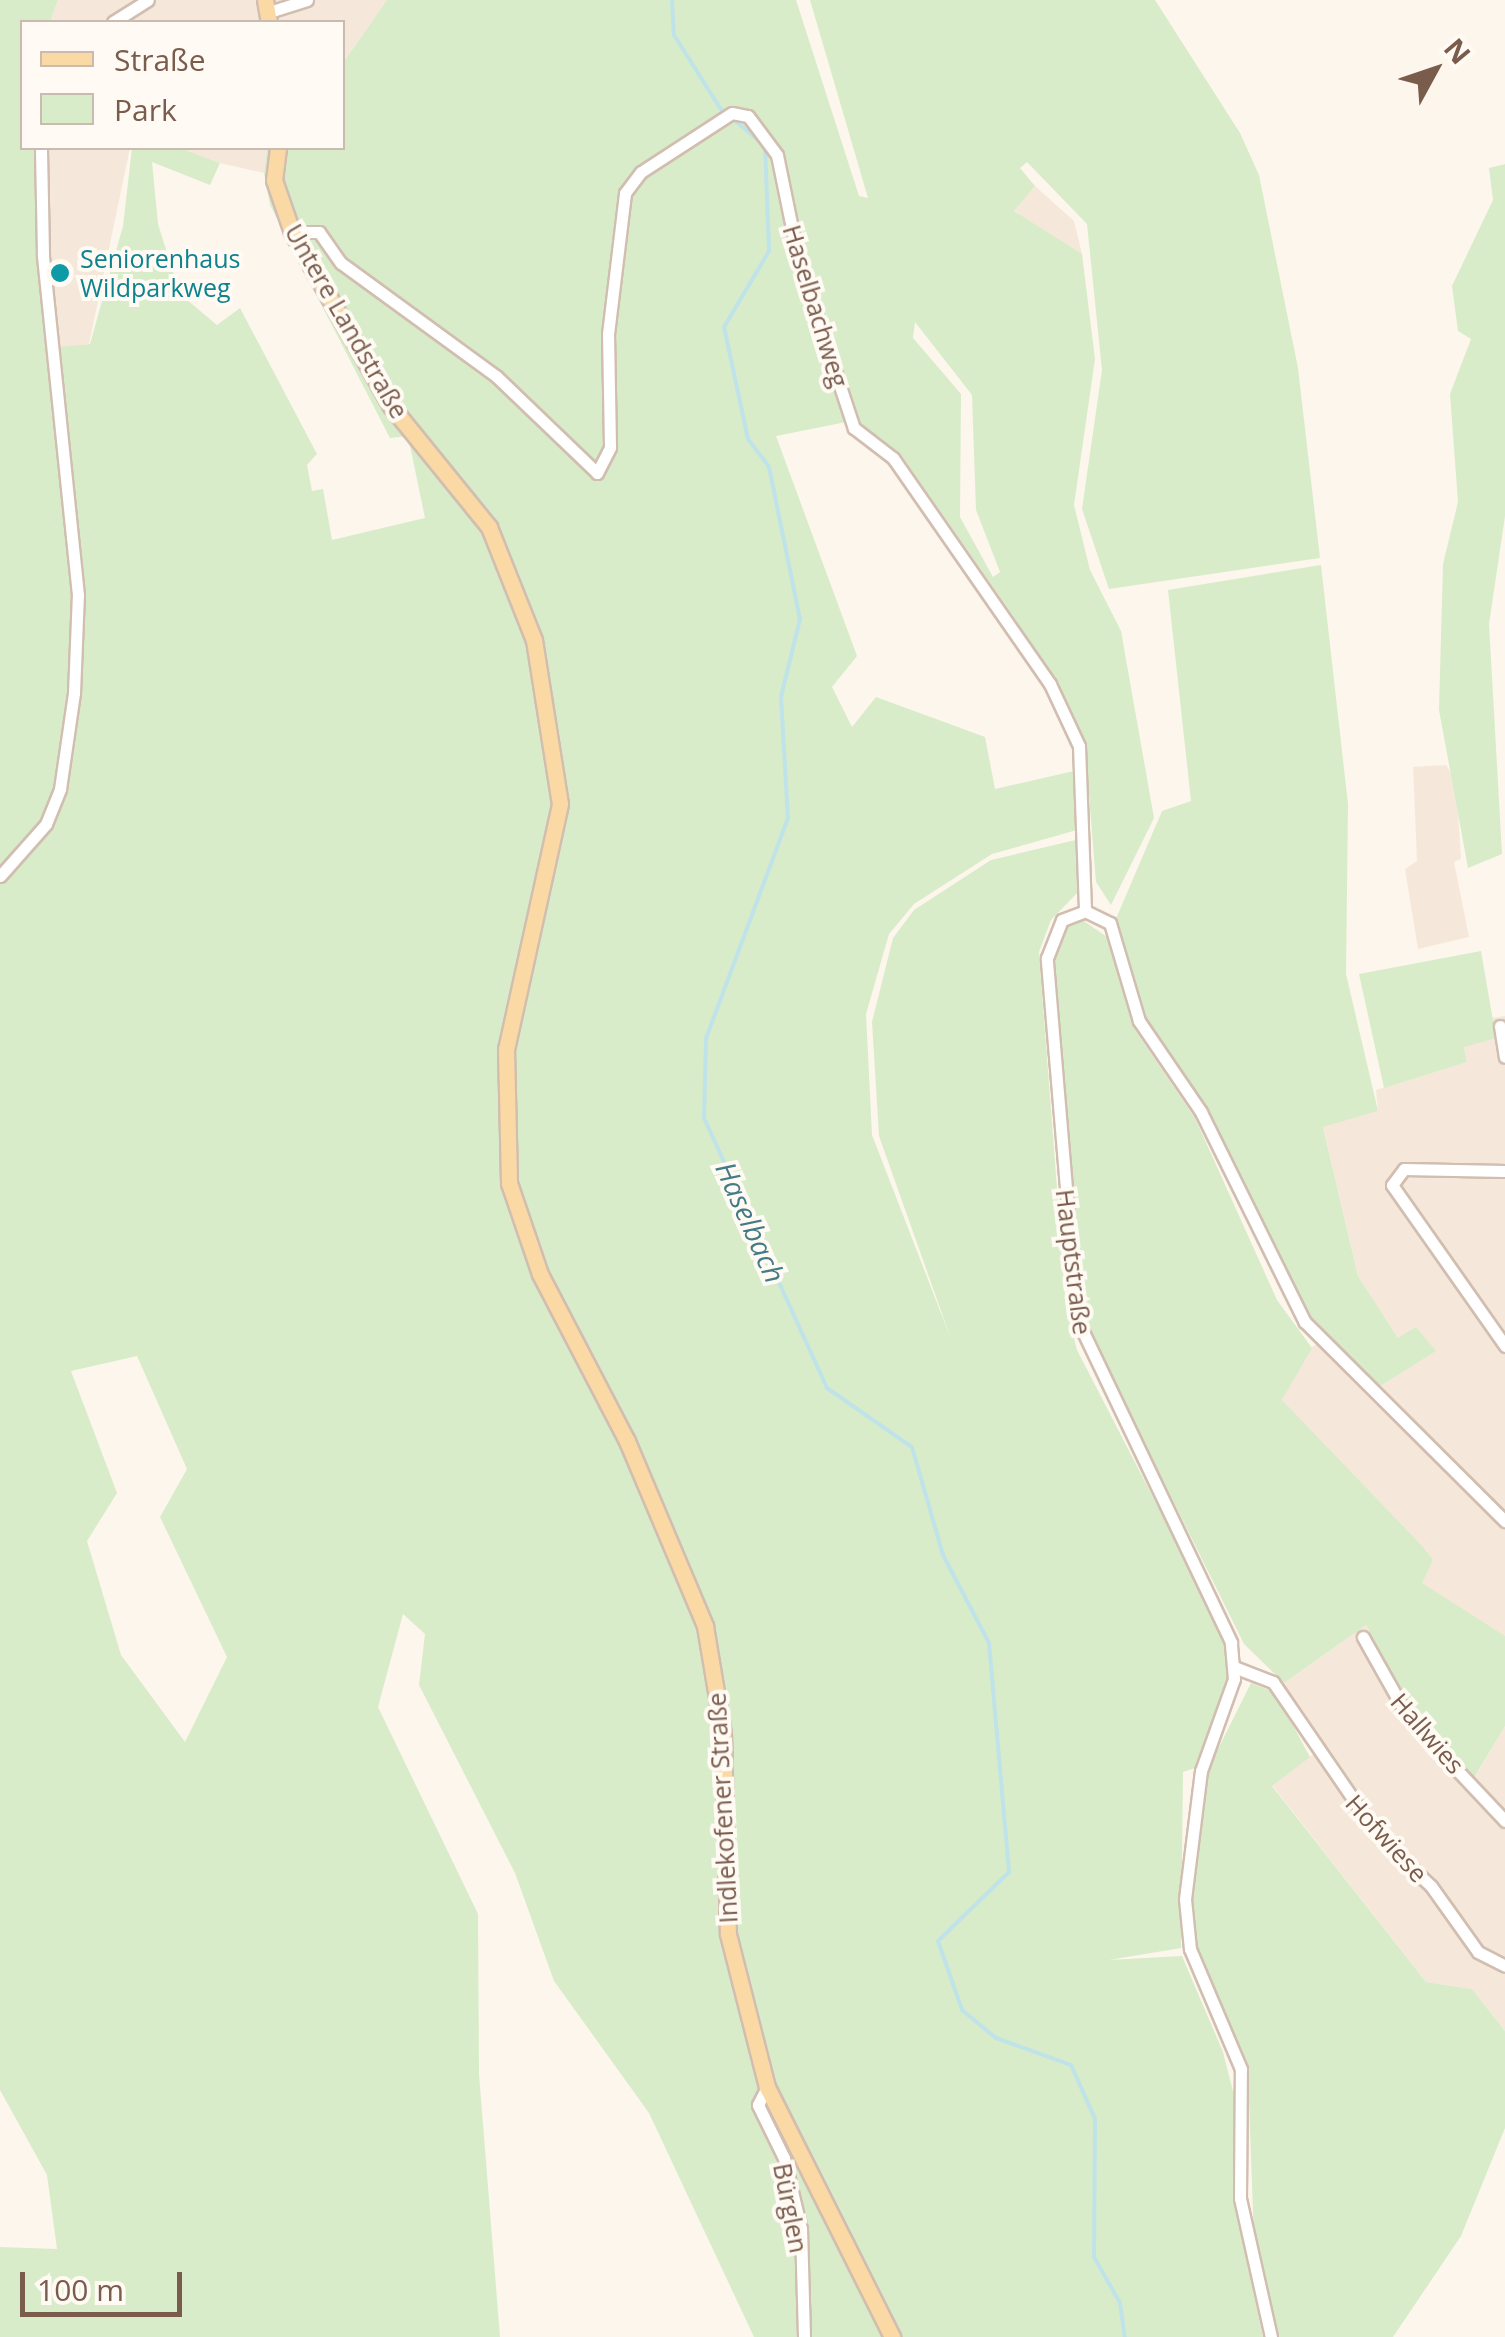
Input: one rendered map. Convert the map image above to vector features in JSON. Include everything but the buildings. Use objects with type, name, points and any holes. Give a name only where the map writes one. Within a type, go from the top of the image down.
[{"type":"main road","name":"Untere Landstraße","points":[[278,150],[274,180],[292,232],[391,406],[489,527],[534,640],[557,752],[558,844],[506,1049]]},
{"type":"main road","name":"Indlekofener Straße","points":[[506,1049],[508,1183],[520,1227],[627,1441],[705,1626],[723,1733],[728,1934],[768,2087],[892,2337]]},
{"type":"street","points":[[116,20],[148,0]]},
{"type":"street","points":[[267,12],[307,0]]},
{"type":"street","name":"Haselbachweg","points":[[292,232],[319,232],[342,263],[496,376],[597,473],[610,447],[608,334],[625,194],[641,172],[720,125],[732,112],[765,131],[777,155],[798,262],[854,428],[893,458],[1050,684],[1079,746],[1085,911]]},
{"type":"street","points":[[0,876],[46,824],[60,789],[74,677],[77,579],[40,168],[42,150]]},
{"type":"street","points":[[1085,911],[1110,923],[1138,1021],[1201,1112],[1305,1322],[1505,1521]]},
{"type":"street","name":"Hauptstraße","points":[[1085,911],[1055,926],[1046,958],[1076,1319],[1225,1622],[1234,1667]]},
{"type":"street","points":[[1500,1026],[1505,1056]]},
{"type":"street","points":[[1505,1171],[1404,1168],[1392,1185],[1505,1346]]},
{"type":"street","name":"Hallwies","points":[[1364,1637],[1409,1719],[1505,1820]]},
{"type":"street","points":[[1234,1667],[1200,1771],[1185,1899],[1190,1949],[1240,2069],[1240,2198],[1270,2337]]},
{"type":"street","name":"Hofwiese","points":[[1234,1667],[1273,1682],[1379,1837],[1430,1886],[1478,1952],[1505,1966]]},
{"type":"street","name":"Bürglen","points":[[768,2087],[758,2105],[784,2158],[801,2230],[804,2337]]},
{"type":"shaded area","points":[[58,0],[387,0],[345,60],[345,20],[51,20]]},
{"type":"shaded area","points":[[35,150],[130,150],[89,344],[48,349]]},
{"type":"shaded area","points":[[185,150],[267,150],[264,173]]},
{"type":"shaded area","points":[[1035,186],[1074,221],[1082,254],[1069,255],[1014,210]]},
{"type":"shaded area","points":[[1446,765],[1456,781],[1461,859],[1454,862],[1469,937],[1418,949],[1405,869],[1417,861],[1413,767]]},
{"type":"shaded area","points":[[1505,1016],[1505,1636],[1501,1639],[1422,1583],[1282,1400],[1301,1356],[1324,1338],[1398,1338],[1358,1276],[1323,1126],[1378,1111],[1376,1090],[1467,1062],[1464,1047],[1490,1018]]},
{"type":"shaded area","points":[[1366,1625],[1389,1678],[1475,1777],[1505,1726],[1505,2031],[1472,1989],[1426,1982],[1272,1785],[1319,1750],[1284,1683]]},
{"type":"green space","points":[[0,0],[58,0],[51,20],[20,20],[20,150],[35,150],[48,348],[90,344],[123,226],[132,150],[185,150],[220,163],[210,185],[152,162],[158,224],[180,294],[217,325],[240,308],[317,454],[307,465],[312,491],[323,489],[332,540],[425,518],[408,436],[390,438],[270,205],[264,173],[267,150],[345,150],[345,60],[387,0],[796,0],[859,196],[868,198],[810,0],[1155,0],[1240,133],[1259,175],[1298,368],[1320,558],[1109,589],[1082,509],[1102,370],[1087,224],[1027,162],[1020,168],[1035,186],[1014,211],[1082,254],[1095,359],[1074,505],[1090,570],[1121,631],[1154,818],[1111,905],[1096,882],[1085,746],[1016,620],[899,452],[846,422],[776,436],[857,656],[832,687],[852,727],[876,697],[985,737],[995,789],[1074,771],[1084,828],[992,854],[914,904],[889,934],[866,1014],[872,1135],[951,1339],[879,1136],[872,1022],[893,938],[914,910],[991,860],[1080,839],[1083,887],[1051,920],[1039,952],[1066,1306],[1077,1350],[1219,1625],[1229,1664],[1225,1701],[1195,1768],[1183,1772],[1181,1948],[1109,1960],[1182,1956],[1223,2052],[1237,2107],[1233,2194],[1263,2337],[754,2337],[649,2113],[554,1981],[515,1873],[419,1685],[425,1634],[403,1614],[378,1707],[478,1914],[479,2074],[500,2337],[0,2337],[0,2247],[57,2249],[47,2175],[0,2090]],"holes":[[[915,322],[972,395],[976,510],[1000,572],[993,577],[960,517],[961,394],[913,338]],[[137,1356],[187,1469],[160,1517],[227,1657],[185,1742],[121,1655],[87,1541],[117,1493],[71,1371]]]},
{"type":"green space","points":[[1505,164],[1505,516],[1489,624],[1502,854],[1468,868],[1439,710],[1443,564],[1458,502],[1450,394],[1471,339],[1458,331],[1452,286],[1493,200],[1489,168]]},
{"type":"green space","points":[[1321,565],[1348,804],[1346,974],[1378,1111],[1323,1127],[1358,1276],[1398,1338],[1416,1327],[1436,1351],[1372,1391],[1298,1305],[1141,1014],[1115,921],[1162,811],[1191,801],[1168,590]]},
{"type":"green space","points":[[1078,917],[1110,939],[1135,1030],[1195,1118],[1277,1300],[1312,1348],[1282,1400],[1433,1560],[1422,1583],[1505,1636],[1505,1726],[1474,1778],[1413,1713],[1366,1625],[1284,1683],[1244,1644],[1082,1317],[1080,1304],[1091,1299],[1078,1291],[1052,965],[1052,942]]},
{"type":"green space","points":[[1481,951],[1496,1038],[1464,1047],[1467,1062],[1384,1088],[1359,974]]},
{"type":"green space","points":[[1251,1683],[1275,1692],[1310,1757],[1272,1786],[1426,1982],[1472,1989],[1505,2031],[1505,2128],[1461,2236],[1393,2337],[1276,2337],[1254,2240],[1248,2074],[1196,1948],[1188,1897],[1207,1771]]},
{"type":"waterway","name":"Haselbach","points":[[672,0],[674,35],[720,108],[765,146],[769,251],[724,327],[748,439],[769,467],[800,619],[781,697],[788,818],[706,1038],[704,1118],[827,1388],[912,1447],[943,1555],[989,1643],[1009,1872],[938,1941],[962,2010],[996,2038],[1071,2065],[1095,2119],[1094,2257],[1120,2303],[1125,2337]]},
{"type":"place","name":"Seniorenhaus Wildparkweg","points":[[60,273]]}]
